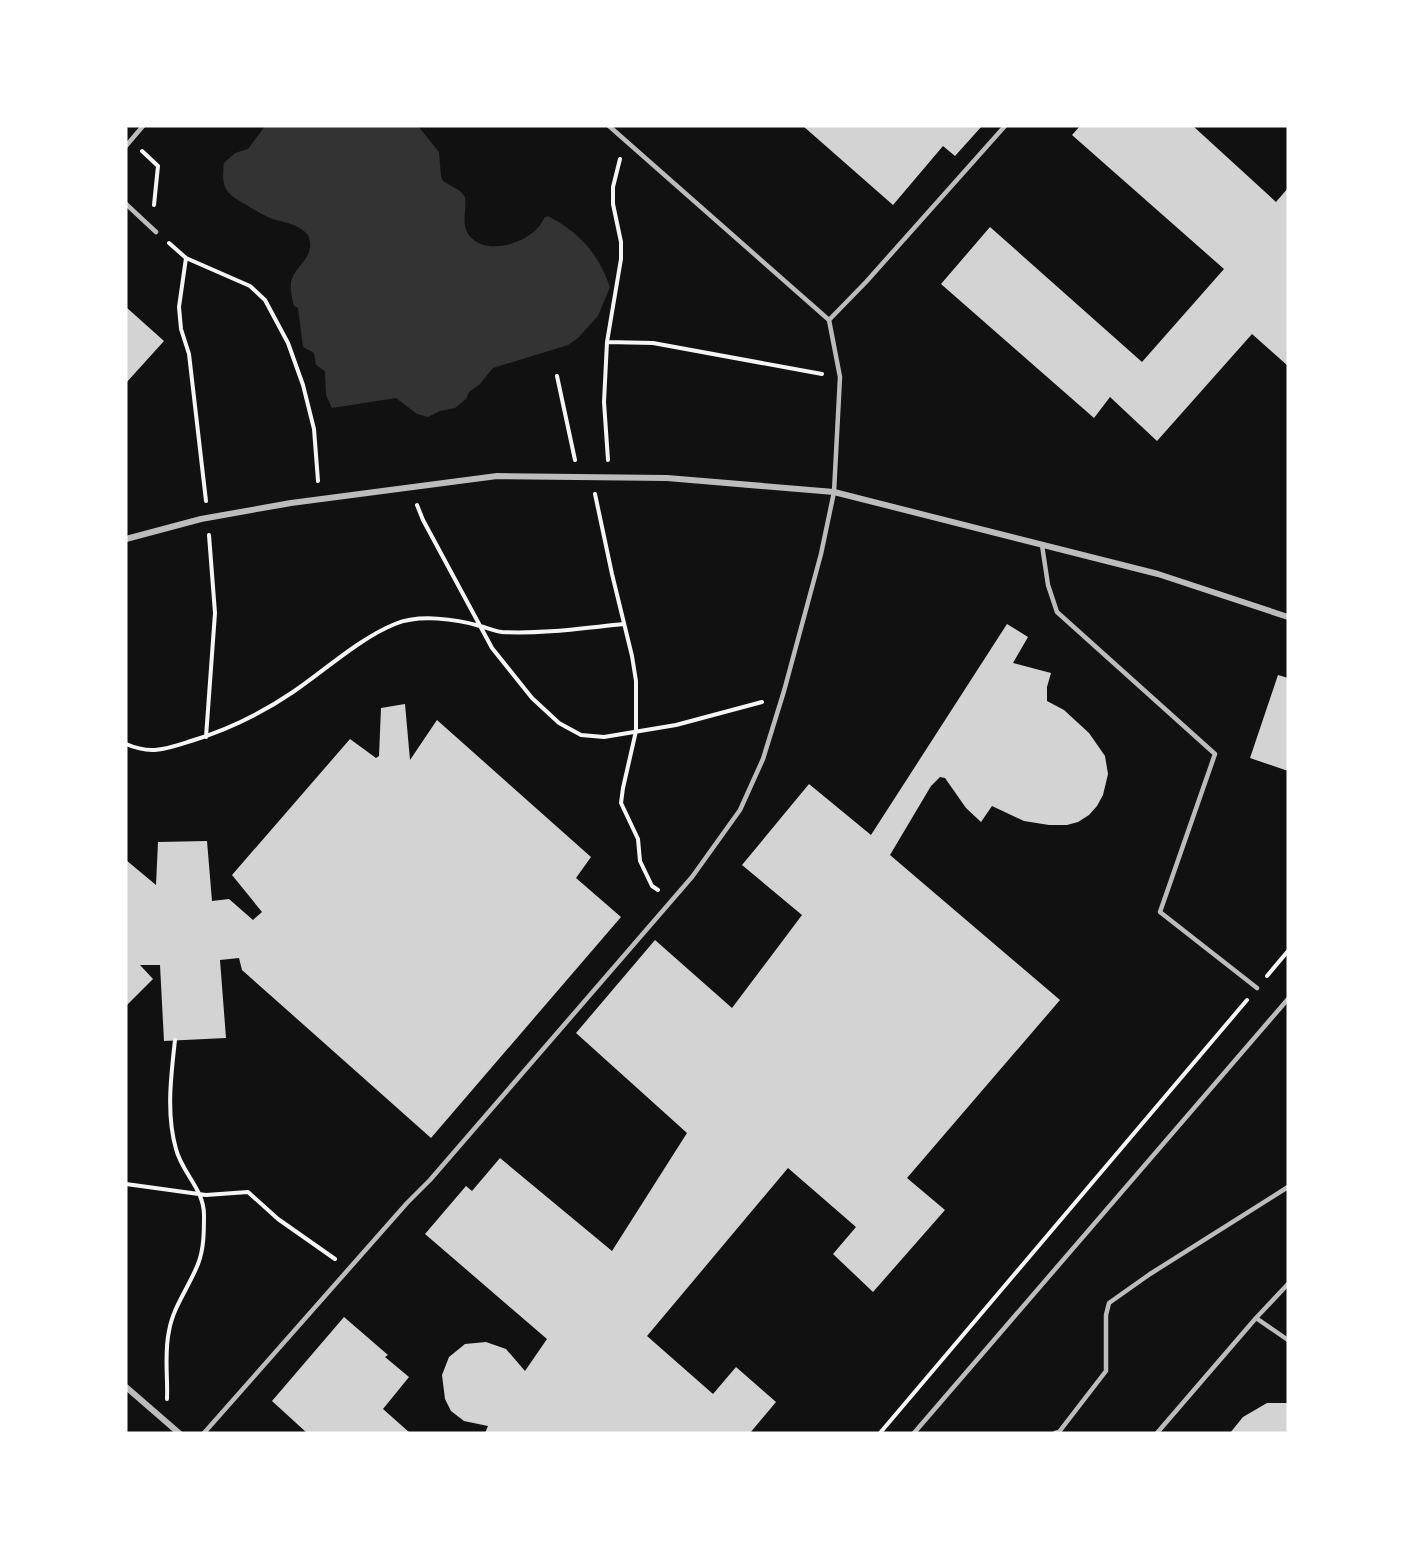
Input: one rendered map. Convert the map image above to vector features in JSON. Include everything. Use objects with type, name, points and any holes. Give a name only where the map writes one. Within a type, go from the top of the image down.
[{"type":"street","points":[[126,539],[208,517],[497,476],[667,478],[834,492],[1158,574],[1288,617]]},
{"type":"street","points":[[126,1387],[178,1433]]},
{"type":"lane","points":[[126,146],[143,126]]},
{"type":"lane","points":[[204,1433],[407,1203],[430,1180],[671,900],[718,843],[740,810],[763,759],[802,626],[834,492],[840,377],[829,320],[609,126]]},
{"type":"lane","points":[[829,320],[866,282],[1005,126]]},
{"type":"lane","points":[[126,204],[156,232]]},
{"type":"lane","points":[[1041,545],[1048,585],[1057,612],[1215,754],[1160,912],[1257,988]]},
{"type":"lane","points":[[914,1433],[1288,999]]},
{"type":"lane","points":[[1054,1433],[1059,1432],[1106,1371],[1106,1315],[1109,1303],[1149,1274],[1288,1187]]},
{"type":"lane","points":[[1157,1433],[1288,1284]]},
{"type":"lane","points":[[1256,1318],[1288,1340]]},
{"type":"path","points":[[130,141],[158,166],[154,201],[156,232],[186,258],[250,286],[265,300],[272,312],[288,344],[303,385],[314,429],[320,500]]},
{"type":"path","points":[[610,478],[604,402],[608,342],[621,259],[621,242],[613,204],[613,187],[619,163],[629,143]]},
{"type":"path","points":[[186,258],[179,307],[189,354],[208,517],[214,613],[206,737]]},
{"type":"path","points":[[608,342],[653,343],[840,377]]},
{"type":"path","points":[[557,376],[579,478]]},
{"type":"path","points":[[592,478],[636,681],[636,731],[621,803],[638,839],[640,861],[652,886],[671,900]]},
{"type":"path","points":[[411,488],[423,520],[492,648],[532,698],[559,723],[581,735],[604,737],[676,725],[781,698]]},
{"type":"path","points":[[126,744],[152,751],[206,737],[237,725],[270,706],[376,634],[408,621],[434,619],[480,626],[492,631],[527,633],[624,624]]},
{"type":"path","points":[[880,1433],[1288,951]]},
{"type":"path","points":[[164,1421],[168,1331],[198,1263],[204,1211],[200,1194],[179,1158],[174,1141],[170,1112],[170,1082],[175,1040]]},
{"type":"path","points":[[126,1184],[200,1194],[248,1192],[278,1219],[349,1270]]},
{"type":"shaded area","points":[[265,126],[418,126],[439,152],[443,181],[460,191],[465,197],[466,229],[476,241],[497,246],[509,244],[531,234],[548,216],[579,237],[594,254],[610,287],[598,316],[578,338],[568,345],[493,368],[455,408],[440,411],[428,417],[417,414],[396,398],[332,408],[326,395],[325,371],[316,365],[314,353],[303,347],[298,308],[294,306],[291,294],[293,276],[310,250],[308,235],[295,226],[270,218],[238,200],[229,193],[224,184],[224,163],[235,153],[248,149]]},
{"type":"building","points":[[803,126],[982,126],[955,156],[943,146],[893,205]]},
{"type":"building","points":[[1080,126],[1193,126],[1276,202],[1288,188],[1288,366],[1252,334],[1157,441],[1110,397],[1094,418],[941,284],[990,227],[1142,362],[1224,269],[1072,135]]},
{"type":"building","points":[[126,307],[164,341],[126,383]]},
{"type":"building","points":[[1007,624],[1028,637],[1013,663],[1051,673],[1047,687],[1047,701],[1064,710],[1089,733],[1105,756],[1108,774],[1103,795],[1097,806],[1078,822],[1067,825],[1024,821],[992,806],[981,822],[966,808],[945,778],[940,777],[931,786],[890,855],[1060,1000],[907,1178],[945,1210],[873,1292],[833,1254],[856,1227],[788,1168],[647,1336],[713,1394],[736,1367],[776,1402],[750,1433],[485,1433],[488,1426],[464,1421],[451,1411],[445,1399],[442,1375],[449,1357],[465,1344],[486,1342],[506,1349],[525,1371],[547,1339],[425,1234],[466,1186],[472,1191],[500,1158],[612,1251],[687,1133],[576,1033],[655,940],[732,1008],[802,915],[742,865],[809,784],[871,835]]},
{"type":"building","points":[[1278,675],[1288,678],[1288,771],[1250,758]]},
{"type":"building","points":[[405,704],[410,760],[437,720],[591,857],[576,878],[621,917],[431,1138],[242,970],[239,958],[220,960],[226,1038],[164,1041],[160,965],[140,965],[153,979],[126,1006],[126,860],[156,885],[158,842],[207,841],[212,901],[229,899],[253,920],[262,912],[232,875],[350,739],[376,758],[379,756],[381,708]]},
{"type":"building","points":[[344,1317],[388,1355],[385,1357],[409,1377],[383,1409],[410,1433],[307,1433],[272,1401]]},
{"type":"building","points":[[1267,1403],[1288,1403],[1288,1433],[1230,1433],[1243,1417]]}]
